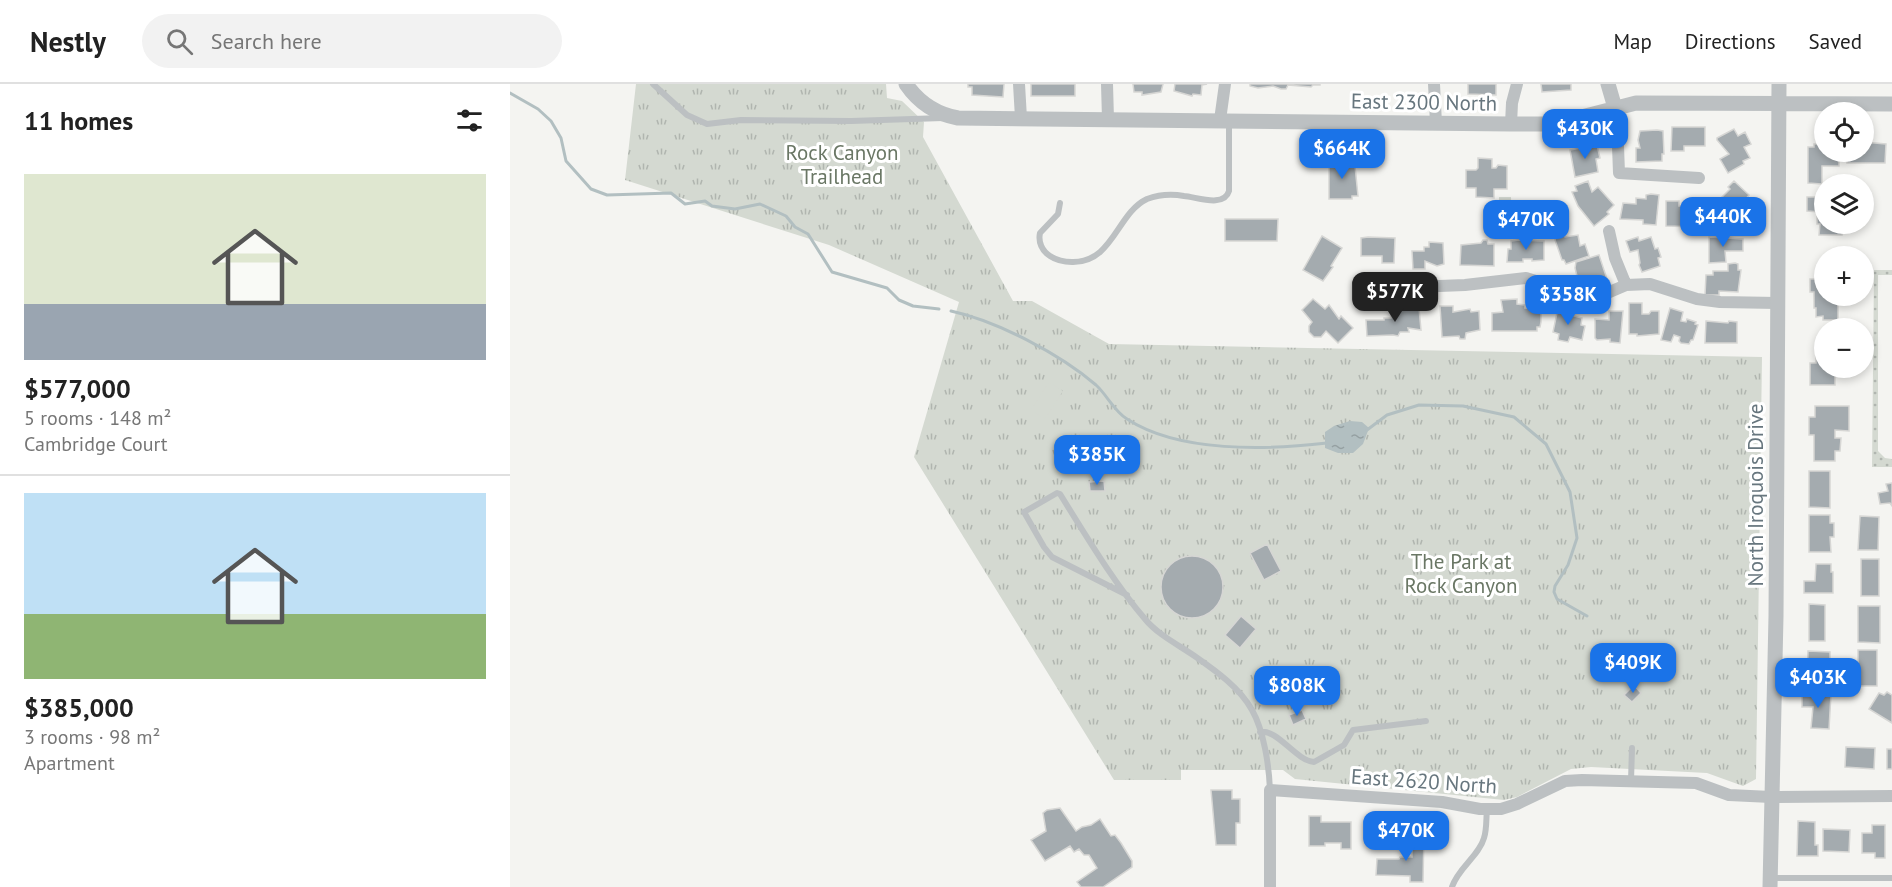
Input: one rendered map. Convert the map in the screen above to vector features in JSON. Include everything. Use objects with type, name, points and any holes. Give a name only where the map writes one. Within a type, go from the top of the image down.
[{"type":"street","points":[[906,84],[920,100],[934,110],[958,118]]},
{"type":"street","points":[[1019,84],[1021,118]]},
{"type":"street","points":[[1107,84],[1108,119]]},
{"type":"street","points":[[1224,120],[1225,84]]},
{"type":"street","points":[[1434,84],[1436,123]]},
{"type":"street","points":[[1511,124],[1512,103],[1517,84]]},
{"type":"street","points":[[1608,84],[1615,108],[1613,123],[1618,146],[1619,173],[1700,178]]},
{"type":"street","name":"North Iroquois Drive","points":[[1770,882],[1776,616],[1779,84]]},
{"type":"street","name":"East 2300 North","points":[[958,118],[1543,124],[1570,120],[1636,103],[1892,104]]},
{"type":"street","points":[[1609,231],[1615,258],[1626,285]]},
{"type":"street","points":[[1362,289],[1465,285],[1526,278],[1574,297],[1598,297],[1626,285],[1650,284],[1697,299],[1720,302],[1777,303]]},
{"type":"street","name":"East 2620 North","points":[[1270,790],[1442,802],[1487,809],[1501,809],[1517,804],[1565,781],[1696,783],[1729,795],[1771,797],[1892,796]]},
{"type":"street","points":[[1270,790],[1270,887]]},
{"type":"lane","points":[[654,84],[687,116],[702,123],[754,120],[851,121],[958,118]]},
{"type":"lane","points":[[1060,203],[1058,214],[1040,233],[1040,244],[1045,253],[1053,259],[1078,262],[1093,257],[1104,249],[1136,206],[1148,199],[1164,195],[1182,195],[1214,200],[1223,199],[1228,196],[1229,191],[1224,120]]},
{"type":"lane","points":[[1127,595],[1052,556],[1044,547],[1024,512],[1057,493],[1060,494],[1146,621],[1196,656],[1239,693],[1252,711],[1260,732],[1269,771],[1270,790]]},
{"type":"lane","points":[[1260,732],[1268,732],[1306,760],[1314,762],[1344,745],[1353,730],[1426,721]]},
{"type":"lane","points":[[1631,781],[1632,748]]},
{"type":"lane","points":[[1452,887],[1461,868],[1481,846],[1485,837],[1487,809]]},
{"type":"lane","points":[[1770,882],[1892,878]]},
{"type":"green space","name":"The Park at Rock Canyon","points":[[636,84],[886,84],[887,98],[902,101],[924,122],[923,137],[1013,301],[1032,301],[1109,344],[1762,357],[1756,779],[1743,786],[1707,773],[1591,767],[1571,769],[1517,797],[1504,800],[1295,779],[1283,770],[1181,770],[1181,780],[1114,780],[914,457],[959,302],[829,245],[625,180]]},
{"type":"green space","points":[[1499,197],[1511,197],[1512,225],[1499,225]]},
{"type":"green space","points":[[1874,270],[1892,270],[1892,275],[1878,275],[1878,451],[1885,458],[1892,459],[1892,467],[1872,467]]},
{"type":"green space","points":[[1049,382],[1063,391],[1045,419],[1031,410]]},
{"type":"water","points":[[1350,421],[1362,422],[1369,428],[1363,444],[1353,453],[1338,453],[1325,448],[1325,432],[1334,426]]},
{"type":"building","points":[[968,84],[1004,84],[1003,97],[972,95],[972,87],[968,87]]},
{"type":"building","points":[[1031,84],[1075,84],[1075,96],[1031,96]]},
{"type":"building","points":[[1133,84],[1163,84],[1161,92],[1142,95],[1142,92],[1134,92]]},
{"type":"building","points":[[1175,84],[1207,84],[1202,85],[1201,95],[1193,94],[1192,96],[1174,91]]},
{"type":"building","points":[[1250,84],[1320,85],[1311,87],[1288,85],[1286,89],[1281,89],[1273,86],[1258,88]]},
{"type":"building","points":[[1468,84],[1496,84],[1496,95],[1468,94]]},
{"type":"building","points":[[1541,84],[1571,84],[1571,90],[1542,92]]},
{"type":"building","points":[[1672,127],[1705,127],[1705,146],[1684,146],[1684,151],[1671,151]]},
{"type":"building","points":[[1734,129],[1738,136],[1745,132],[1751,144],[1744,147],[1750,158],[1728,173],[1720,159],[1729,154],[1717,138]]},
{"type":"building","points":[[1640,131],[1663,131],[1662,161],[1636,162],[1636,148],[1640,148],[1638,140]]},
{"type":"building","points":[[1874,143],[1886,144],[1885,163],[1847,163],[1874,162]]},
{"type":"building","points":[[1597,145],[1600,158],[1596,159],[1598,172],[1575,177],[1570,150]]},
{"type":"building","points":[[1808,147],[1814,147],[1814,162],[1839,162],[1839,166],[1822,166],[1822,174],[1814,174],[1814,183],[1808,183]]},
{"type":"building","points":[[1332,158],[1346,158],[1346,166],[1355,166],[1358,196],[1352,196],[1352,199],[1329,199],[1329,165],[1332,164]]},
{"type":"building","points":[[1478,158],[1492,159],[1492,168],[1498,165],[1507,166],[1507,189],[1494,189],[1494,198],[1476,197],[1476,188],[1466,188],[1466,170],[1478,168]]},
{"type":"building","points":[[1588,181],[1592,192],[1598,187],[1614,205],[1607,212],[1609,214],[1594,226],[1578,206],[1572,192],[1577,191],[1575,186]]},
{"type":"building","points":[[1734,181],[1749,195],[1745,200],[1748,206],[1738,213],[1744,219],[1733,228],[1713,212],[1721,204],[1720,199]]},
{"type":"building","points":[[1646,195],[1659,195],[1656,225],[1643,224],[1643,220],[1620,219],[1623,203],[1636,204],[1636,198],[1646,199]]},
{"type":"building","points":[[1807,197],[1814,197],[1814,212],[1807,211]]},
{"type":"building","points":[[1666,201],[1679,201],[1679,206],[1701,206],[1701,227],[1666,226]]},
{"type":"building","points":[[1225,219],[1278,219],[1277,241],[1225,241]]},
{"type":"building","points":[[1819,234],[1842,234],[1842,235]]},
{"type":"building","points":[[1564,235],[1565,237],[1578,235],[1580,246],[1585,244],[1589,256],[1566,264],[1562,260],[1555,240],[1556,237]]},
{"type":"building","points":[[1322,236],[1342,248],[1323,281],[1303,270]]},
{"type":"building","points":[[1638,237],[1639,241],[1651,237],[1661,257],[1658,258],[1660,266],[1642,272],[1638,250],[1630,252],[1626,241]]},
{"type":"building","points":[[1709,237],[1743,239],[1743,251],[1725,251],[1726,262],[1709,263]]},
{"type":"building","points":[[1361,238],[1395,238],[1394,263],[1382,263],[1382,256],[1361,256]]},
{"type":"building","points":[[1487,240],[1488,244],[1494,244],[1494,266],[1460,265],[1461,245],[1481,243]]},
{"type":"building","points":[[1511,241],[1544,241],[1544,260],[1523,259],[1523,262],[1507,262]]},
{"type":"building","points":[[1429,242],[1443,243],[1444,264],[1437,266],[1425,261],[1425,269],[1413,269],[1412,251],[1424,251],[1424,247],[1429,247]]},
{"type":"building","points":[[1599,255],[1607,279],[1582,291],[1579,279],[1576,280],[1575,277],[1577,276],[1576,262]]},
{"type":"building","points":[[1728,264],[1738,264],[1738,270],[1741,270],[1738,292],[1719,291],[1719,295],[1705,295],[1706,275],[1713,275],[1713,271],[1728,271]]},
{"type":"building","points":[[1810,279],[1814,279],[1814,292],[1810,292]]},
{"type":"building","points":[[1313,299],[1325,309],[1329,305],[1339,319],[1341,316],[1353,328],[1338,343],[1326,331],[1321,337],[1314,337],[1309,332],[1312,322],[1302,310]]},
{"type":"building","points":[[1517,299],[1517,304],[1525,305],[1525,308],[1541,310],[1541,322],[1537,331],[1492,331],[1492,313],[1503,312],[1501,300]]},
{"type":"building","points":[[1629,303],[1642,303],[1642,314],[1659,311],[1659,334],[1637,336],[1637,334],[1629,334]]},
{"type":"building","points":[[1440,306],[1453,306],[1453,312],[1470,309],[1471,312],[1479,311],[1480,330],[1466,333],[1465,339],[1460,339],[1459,336],[1442,337]]},
{"type":"building","points":[[1814,306],[1838,306],[1838,318],[1816,317],[1816,308]]},
{"type":"building","points":[[1393,307],[1419,308],[1421,330],[1408,328],[1409,332],[1400,332],[1398,336],[1367,336],[1366,320],[1391,318]]},
{"type":"building","points":[[1558,308],[1571,311],[1570,315],[1582,318],[1581,325],[1585,326],[1582,340],[1570,337],[1568,342],[1558,340],[1559,334],[1553,332]]},
{"type":"building","points":[[1670,308],[1683,312],[1681,321],[1686,322],[1687,319],[1698,325],[1693,340],[1689,344],[1681,343],[1680,337],[1674,335],[1671,342],[1661,340]]},
{"type":"building","points":[[1609,311],[1623,311],[1620,343],[1610,342],[1610,339],[1597,340],[1595,338],[1595,319],[1609,320]]},
{"type":"building","points":[[1706,321],[1737,322],[1737,343],[1705,343]]},
{"type":"building","points":[[1810,363],[1814,363],[1814,378],[1835,378],[1835,385],[1810,385]]},
{"type":"building","points":[[1815,406],[1849,406],[1849,431],[1835,430],[1835,438],[1841,438],[1840,451],[1835,451],[1835,461],[1814,461],[1814,435],[1809,435],[1809,417],[1815,417]]},
{"type":"building","points":[[1809,471],[1830,471],[1830,508],[1809,507]]},
{"type":"building","points":[[1104,481],[1105,491],[1090,491],[1089,482]]},
{"type":"building","points":[[1892,483],[1892,506],[1890,503],[1880,504],[1878,493],[1888,491],[1886,484]]},
{"type":"building","points":[[1809,515],[1830,515],[1830,523],[1834,523],[1834,537],[1830,537],[1831,552],[1809,552]]},
{"type":"building","points":[[1860,516],[1879,517],[1878,550],[1858,550]]},
{"type":"building","points":[[1267,544],[1281,571],[1264,580],[1250,553]]},
{"type":"building","points":[[1186,556],[1198,556],[1214,565],[1221,575],[1223,587],[1221,599],[1214,609],[1198,618],[1186,618],[1175,613],[1166,604],[1161,593],[1161,581],[1166,570],[1175,561]]},
{"type":"building","points":[[1861,559],[1879,559],[1879,596],[1861,596]]},
{"type":"building","points":[[1816,564],[1831,564],[1833,593],[1804,593],[1804,581],[1815,581]]},
{"type":"building","points":[[1809,604],[1825,605],[1825,641],[1809,641]]},
{"type":"building","points":[[1858,606],[1880,606],[1880,643],[1858,642]]},
{"type":"building","points":[[1241,616],[1256,629],[1240,648],[1225,635]]},
{"type":"building","points":[[1858,650],[1877,650],[1877,686],[1860,686]]},
{"type":"building","points":[[1808,651],[1830,652],[1830,660],[1824,660],[1823,684],[1807,684]]},
{"type":"building","points":[[1290,677],[1297,697],[1283,702],[1276,681]]},
{"type":"building","points":[[1634,685],[1641,693],[1632,702],[1624,695]]},
{"type":"building","points":[[1887,692],[1892,695],[1892,723],[1869,709],[1879,693],[1884,695]]},
{"type":"building","points":[[1802,693],[1831,694],[1829,729],[1811,728],[1813,707],[1802,707]]},
{"type":"building","points":[[1302,710],[1306,719],[1293,725],[1289,715]]},
{"type":"building","points":[[1846,747],[1875,748],[1874,769],[1845,767]]},
{"type":"building","points":[[1887,749],[1892,749],[1892,769],[1887,769]]},
{"type":"building","points":[[1211,790],[1232,790],[1232,799],[1240,799],[1240,823],[1236,823],[1236,845],[1216,845]]},
{"type":"building","points":[[1060,808],[1076,831],[1100,819],[1111,836],[1115,835],[1121,843],[1132,861],[1132,867],[1103,887],[1081,887],[1077,882],[1097,868],[1089,855],[1084,855],[1079,849],[1074,852],[1070,846],[1045,861],[1031,840],[1046,831],[1043,813]]},
{"type":"building","points":[[1309,816],[1321,816],[1321,822],[1351,822],[1351,849],[1341,849],[1341,843],[1309,846]]},
{"type":"building","points":[[1798,821],[1815,822],[1815,845],[1818,845],[1818,856],[1797,856]]},
{"type":"building","points":[[1872,825],[1885,825],[1885,858],[1875,858],[1875,853],[1862,853],[1862,833],[1872,833]]},
{"type":"building","points":[[1823,829],[1850,830],[1849,852],[1823,851]]},
{"type":"building","points":[[1412,831],[1424,831],[1423,882],[1410,882],[1410,876],[1376,875],[1377,859],[1412,857]]},
{"type":"waterway","points":[[510,93],[538,109],[551,121],[561,138],[566,161],[591,189],[607,195],[671,193],[685,204],[705,201],[712,206],[735,209],[760,204],[786,216],[795,227],[808,234],[832,272],[887,288],[899,300],[913,306],[939,309]]},
{"type":"waterway","points":[[951,311],[988,322],[1027,340],[1065,362],[1096,385],[1122,416],[1148,430],[1172,438],[1224,446],[1278,447],[1327,443]]},
{"type":"waterway","points":[[1367,430],[1387,415],[1419,405],[1463,406],[1514,417],[1546,444],[1570,492],[1577,538],[1568,565],[1555,586],[1554,592],[1557,599],[1587,616]]},
{"type":"park label","name":"Rock Canyon Trailhead","points":[[842,164]]}]
